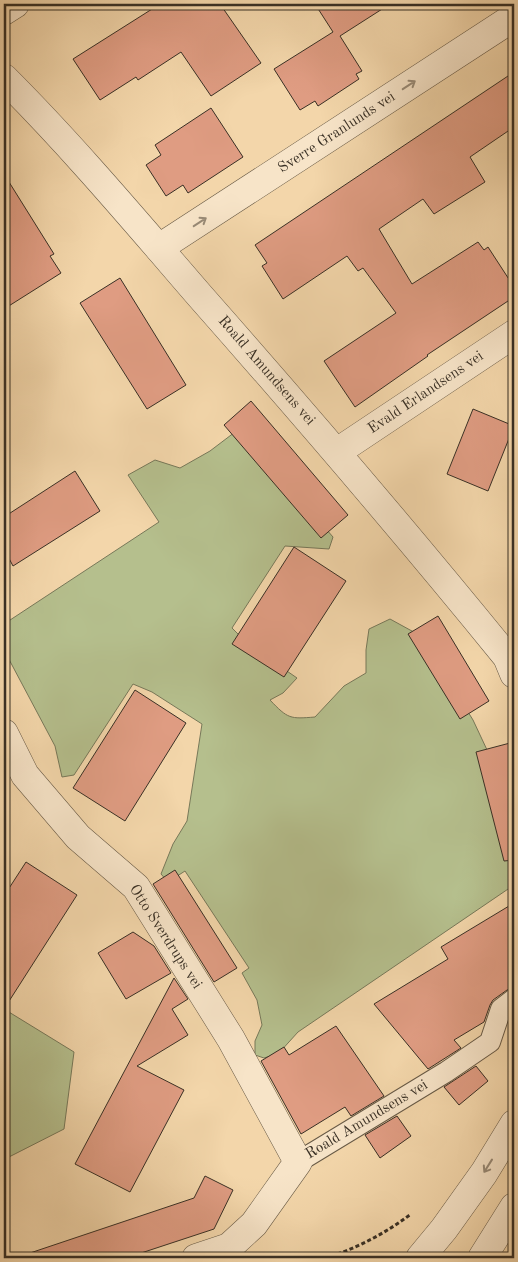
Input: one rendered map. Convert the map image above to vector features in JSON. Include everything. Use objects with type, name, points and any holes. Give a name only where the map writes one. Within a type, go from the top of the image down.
[{"type":"street","points":[[4,11],[15,4]]},
{"type":"street","name":"Sverre Granlunds vei","points":[[159,248],[514,17]]},
{"type":"street","name":"Roald Amundsens vei","points":[[4,78],[33,107],[159,248],[337,452],[512,661]]},
{"type":"street","name":"Evald Erlandsens vei","points":[[337,452],[514,334]]},
{"type":"street","name":"Otto Sverdrups vei","points":[[4,733],[25,775],[78,837],[136,887],[231,1040],[298,1162]]},
{"type":"street","points":[[420,1258],[484,1174],[514,1124]]},
{"type":"street","name":"Roald Amundsens vei","points":[[196,1258],[229,1247],[254,1224],[298,1162]]},
{"type":"street","points":[[482,1258],[514,1207]]},
{"type":"lane","name":"Roald Amundsens vei","points":[[298,1162],[446,1072],[490,1042],[501,1009],[514,999]]},
{"type":"path","points":[[326,1258],[344,1252],[370,1239],[414,1212]]},
{"type":"green space","points":[[239,429],[333,537],[329,549],[285,546],[232,628],[248,644],[297,678],[283,693],[270,700],[281,711],[295,718],[315,717],[344,686],[366,673],[366,650],[369,629],[390,619],[421,636],[473,720],[488,752],[512,847],[514,847],[514,885],[298,1032],[279,1053],[264,1058],[255,1055],[255,1041],[262,1025],[257,1000],[242,973],[249,968],[185,871],[168,882],[161,874],[173,844],[187,821],[202,724],[152,692],[133,684],[74,775],[62,777],[55,746],[4,650],[4,624],[159,522],[128,475],[155,460],[180,468],[210,451]]},
{"type":"green space","points":[[4,1009],[74,1052],[64,1129],[5,1159],[4,1158]]},
{"type":"building","points":[[160,4],[220,4],[261,63],[211,96],[181,52],[138,80],[136,77],[100,100],[73,59]]},
{"type":"building","points":[[315,4],[390,4],[340,36],[362,71],[356,74],[359,79],[318,106],[315,101],[300,110],[274,69],[333,32]]},
{"type":"building","points":[[514,72],[514,127],[470,157],[485,182],[434,214],[423,199],[379,229],[412,284],[478,242],[484,250],[488,247],[514,287],[514,297],[427,355],[355,407],[324,361],[396,313],[363,268],[358,271],[347,256],[283,299],[262,266],[267,263],[255,245]]},
{"type":"building","points":[[211,108],[243,157],[188,193],[183,185],[166,196],[146,165],[161,155],[155,145]]},
{"type":"building","points":[[4,174],[54,254],[50,256],[61,273],[4,309]]},
{"type":"building","points":[[120,278],[186,385],[147,409],[80,303]]},
{"type":"building","points":[[251,401],[348,515],[321,538],[224,425]]},
{"type":"building","points":[[473,409],[514,426],[488,491],[447,474]]},
{"type":"building","points":[[75,471],[100,511],[13,566],[4,549],[4,517]]},
{"type":"building","points":[[294,547],[346,581],[284,677],[232,644]]},
{"type":"building","points":[[438,616],[489,701],[460,719],[408,634]]},
{"type":"building","points":[[135,690],[186,723],[125,821],[73,788]]},
{"type":"building","points":[[510,743],[514,759],[514,860],[504,861],[476,752]]},
{"type":"building","points":[[26,862],[77,895],[4,1009],[4,896]]},
{"type":"building","points":[[175,870],[237,968],[214,982],[153,884]]},
{"type":"building","points":[[514,903],[514,987],[493,1000],[484,1022],[454,1040],[461,1048],[428,1069],[374,1004],[448,959],[441,947]]},
{"type":"building","points":[[133,932],[154,946],[171,973],[126,999],[98,953]]},
{"type":"building","points":[[174,978],[188,999],[172,1009],[188,1035],[137,1066],[184,1090],[130,1192],[75,1164]]},
{"type":"building","points":[[336,1026],[384,1096],[351,1116],[345,1107],[301,1134],[261,1061],[284,1047],[289,1055]]},
{"type":"building","points":[[476,1066],[488,1081],[459,1105],[444,1087]]},
{"type":"building","points":[[397,1116],[411,1136],[380,1158],[365,1135]]},
{"type":"building","points":[[205,1176],[233,1190],[214,1229],[126,1258],[31,1258],[30,1253],[194,1198]]}]
